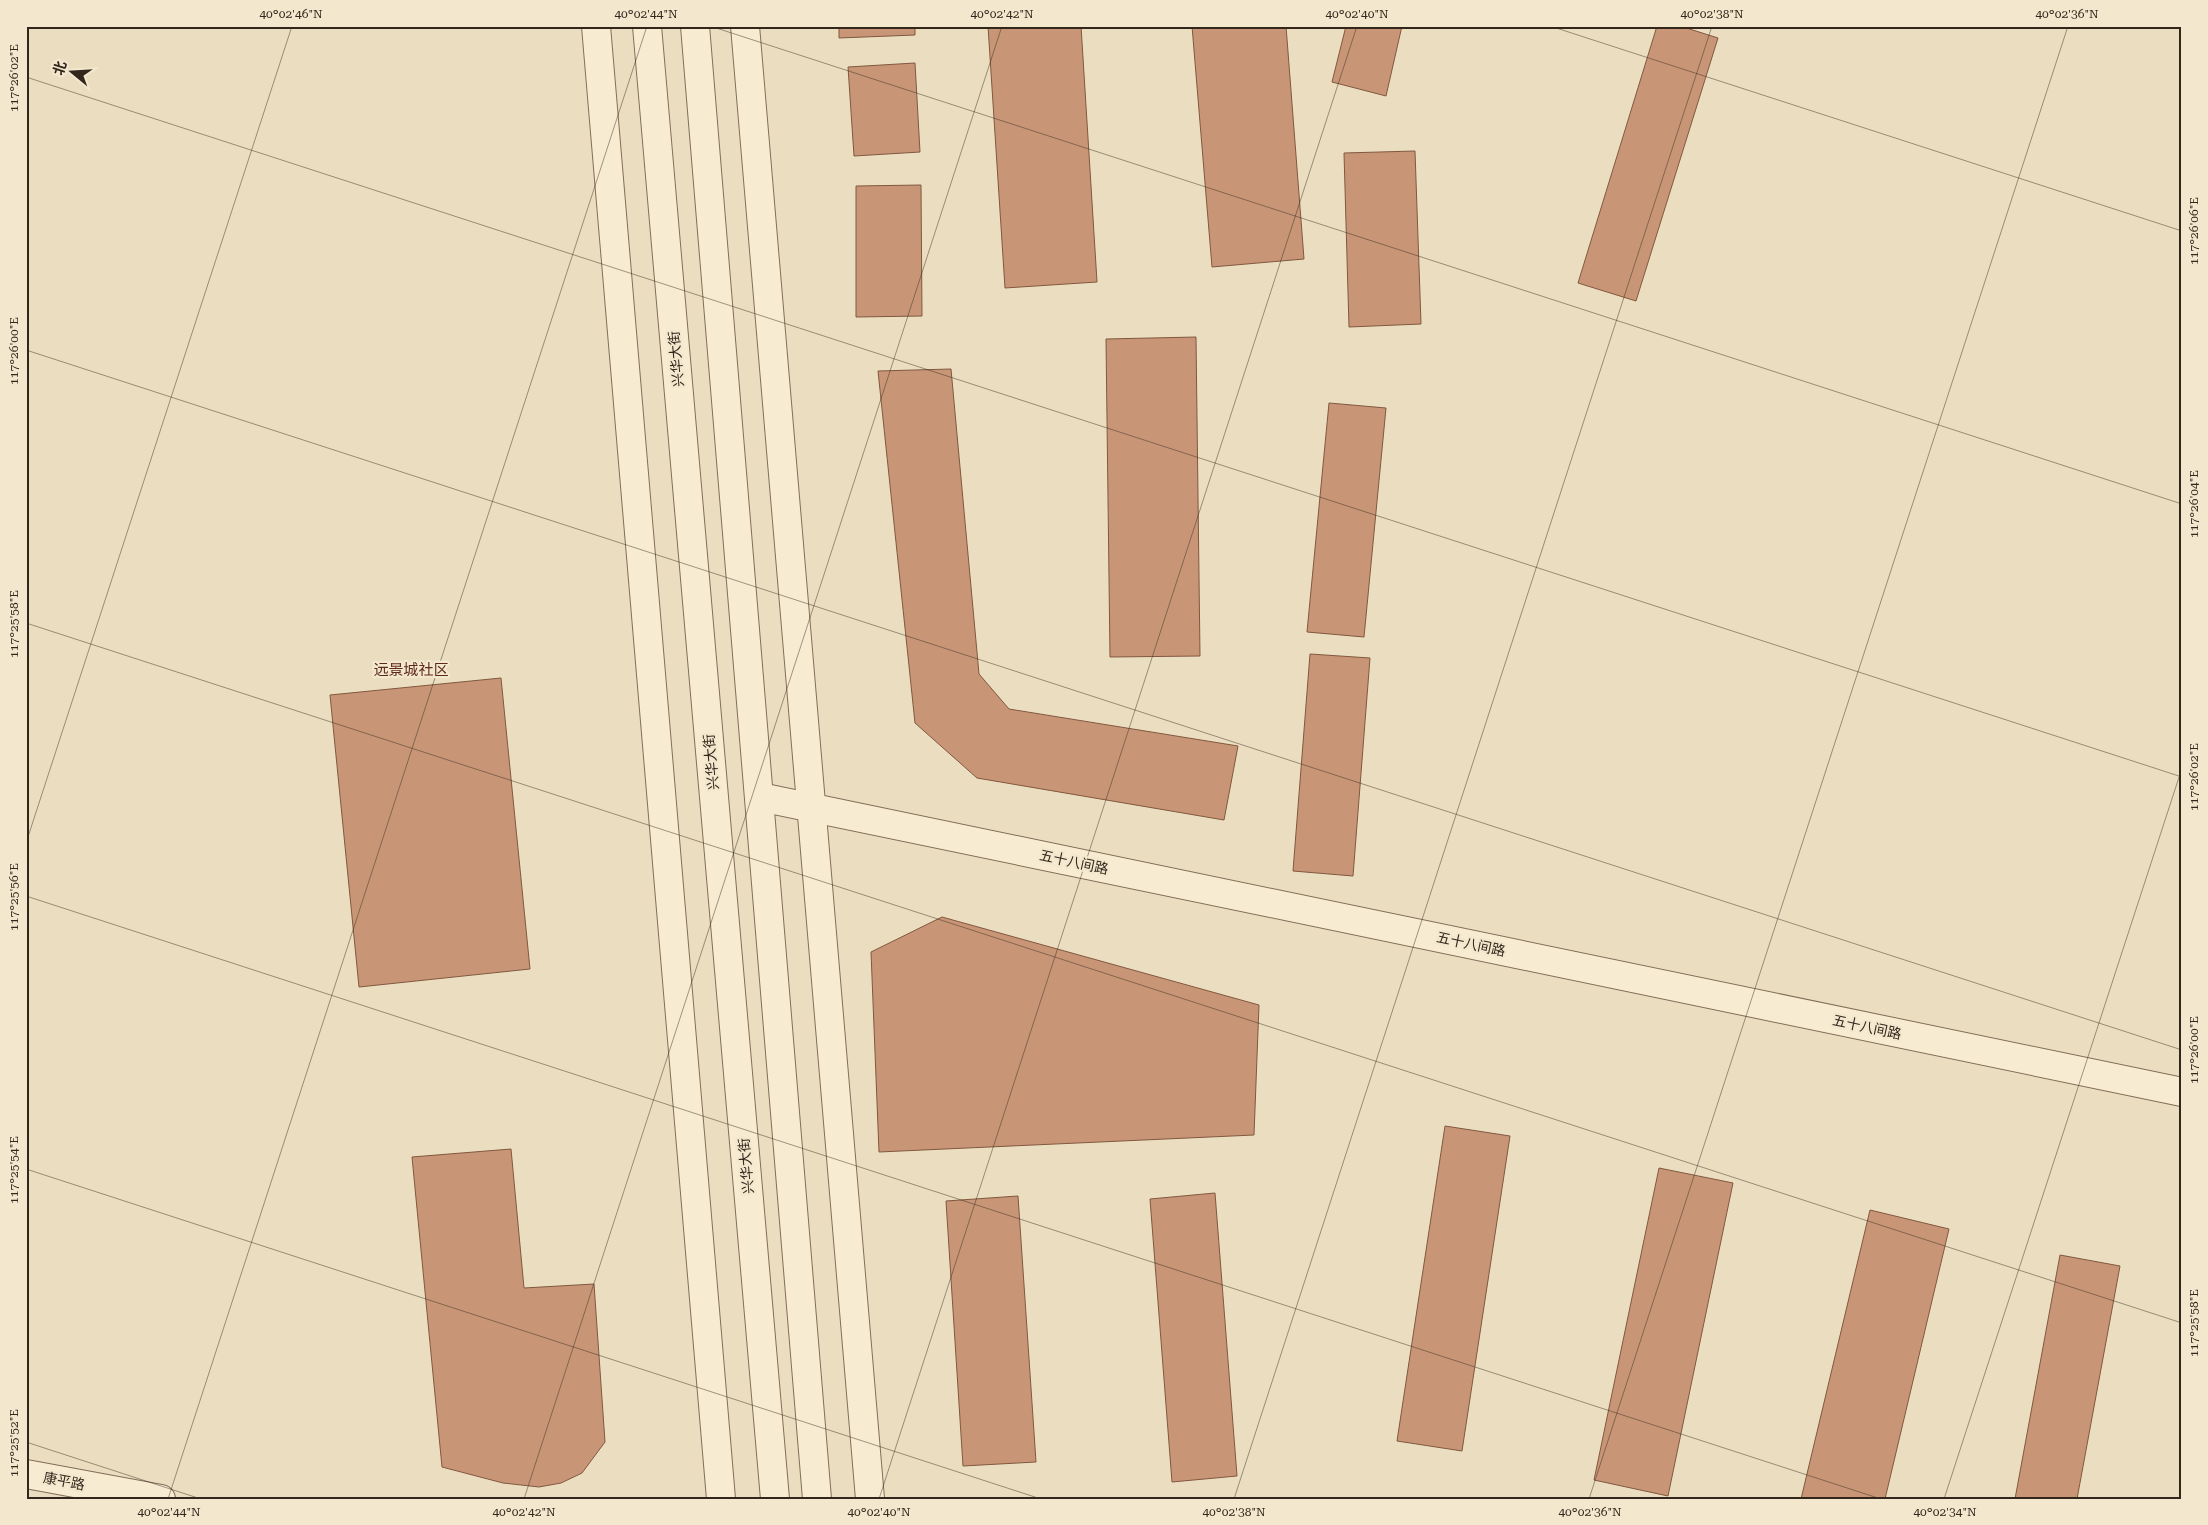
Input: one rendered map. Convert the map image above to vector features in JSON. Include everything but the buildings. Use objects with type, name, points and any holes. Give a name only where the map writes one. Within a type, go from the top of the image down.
[{"type":"street","points":[[596,26],[721,1499]]},
{"type":"street","name":"兴华大街","points":[[647,26],[775,1499]]},
{"type":"street","points":[[695,26],[817,1499]]},
{"type":"street","points":[[745,26],[870,1499]]},
{"type":"street","name":"五十八间路","points":[[760,798],[811,807],[2182,1092]]},
{"type":"street","name":"康平路","points":[[26,1474],[161,1499]]},
{"type":"district","name":"远景城社区","points":[[411,670]]}]
